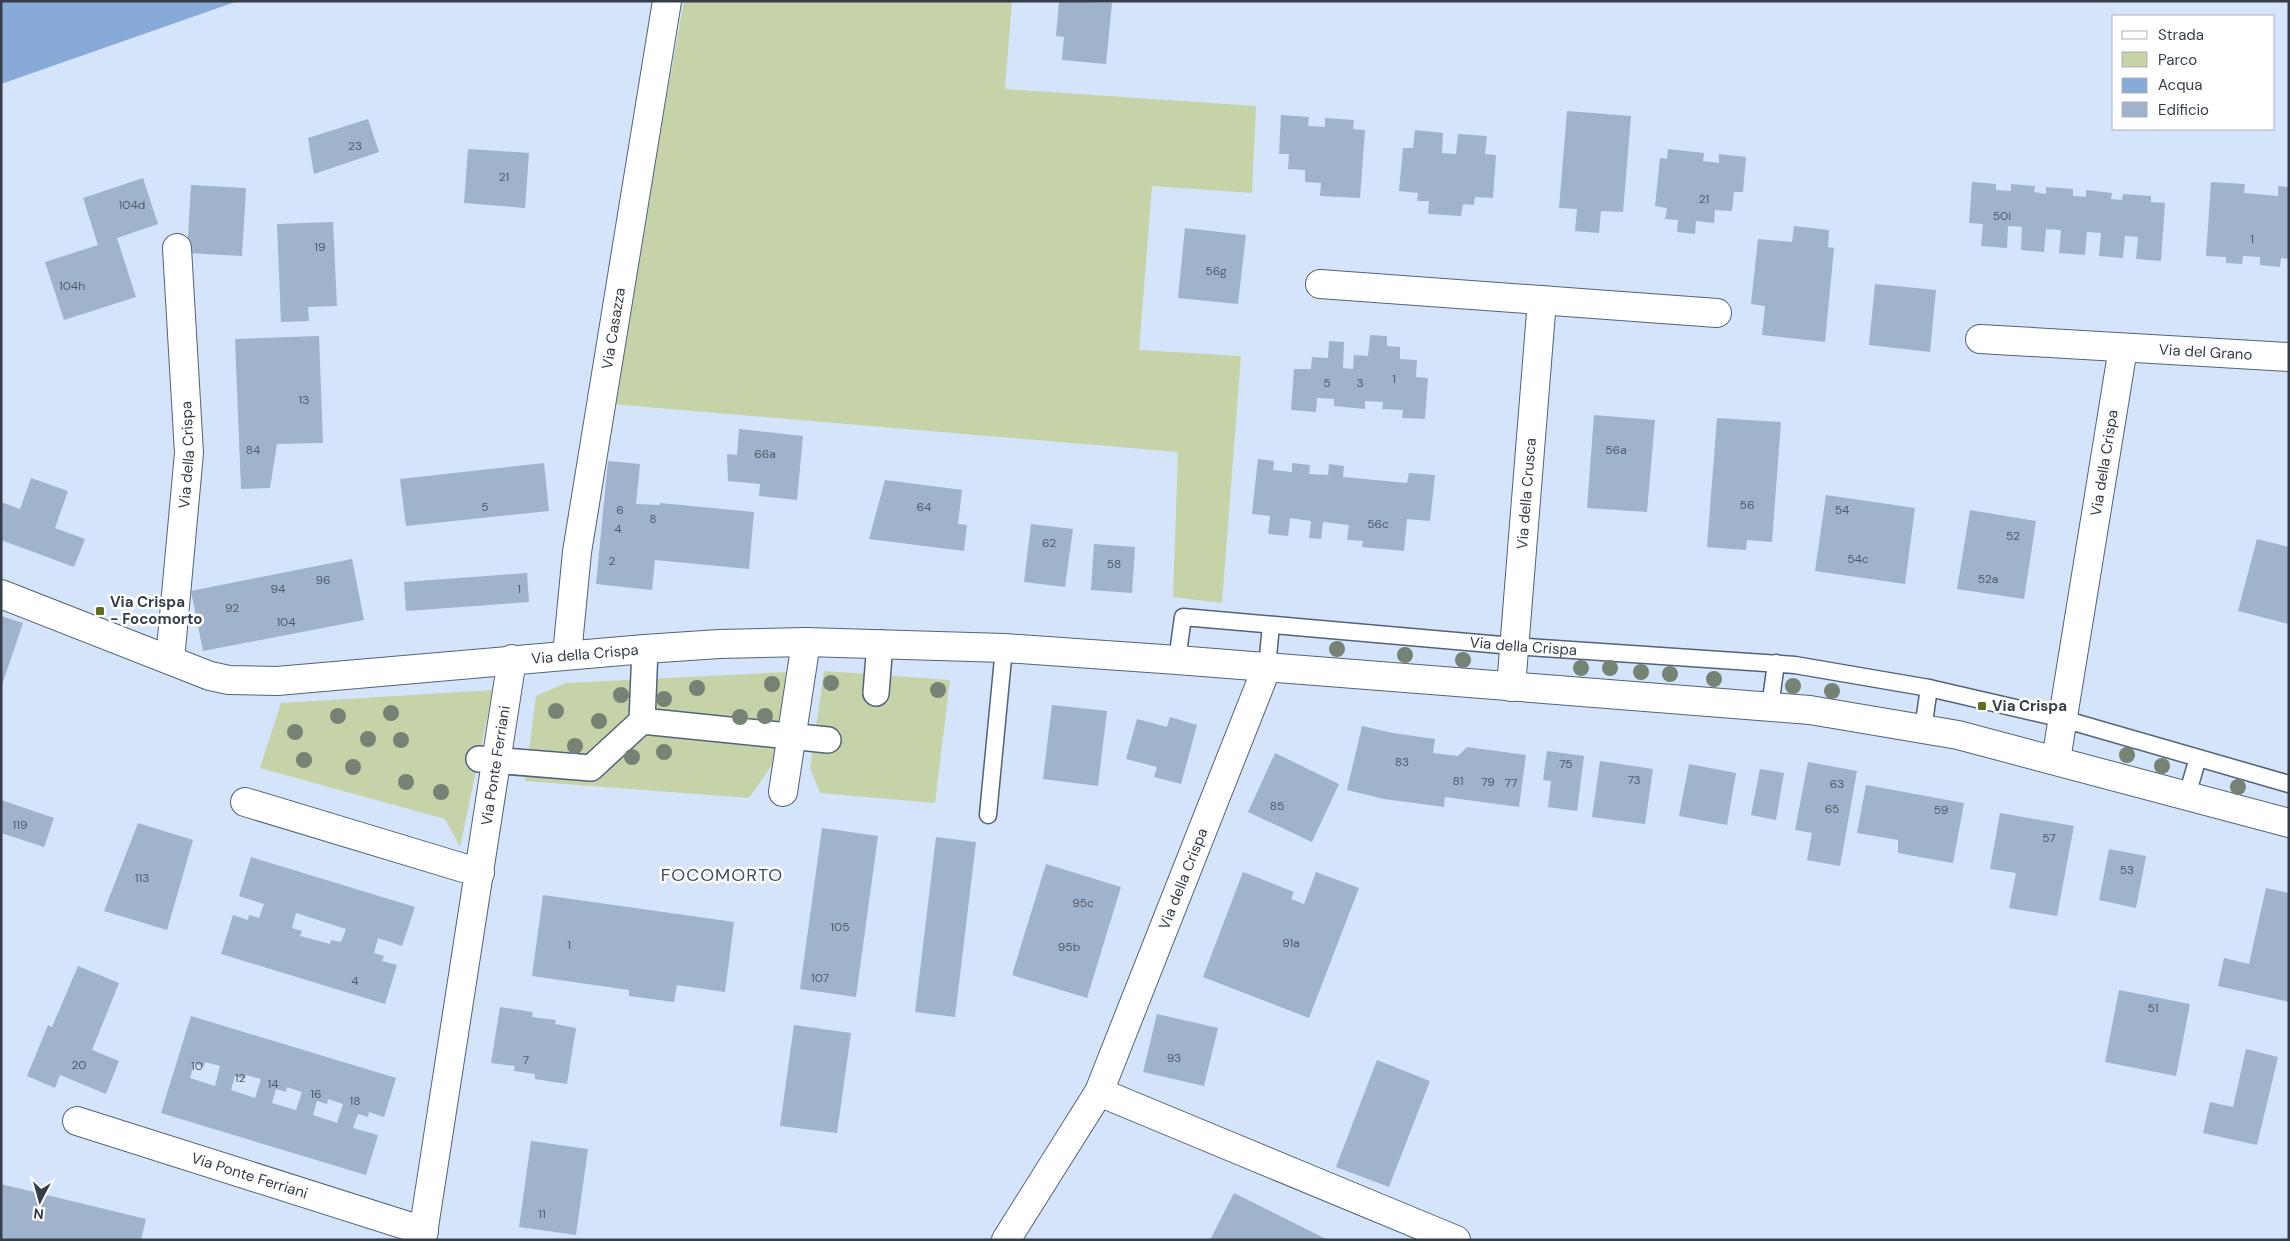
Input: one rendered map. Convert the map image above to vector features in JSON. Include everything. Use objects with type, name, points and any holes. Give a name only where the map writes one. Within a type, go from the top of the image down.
[{"type":"street","name":"Via Casazza","points":[[567,655],[578,542],[667,1]]},
{"type":"street","name":"Via della Crispa","points":[[170,660],[189,453],[177,248]]},
{"type":"street","points":[[1320,284],[1717,313]]},
{"type":"street","name":"Via della Crusca","points":[[1511,687],[1542,300]]},
{"type":"street","points":[[1980,340],[2123,348]]},
{"type":"street","name":"Via della Crispa","points":[[2056,760],[2123,348]]},
{"type":"street","name":"Via del Grano","points":[[2123,348],[2289,358]]},
{"type":"street","name":"Via della Crispa","points":[[1,594],[210,676],[249,681],[277,681],[567,655],[719,644],[880,643],[1004,648],[1177,660],[1810,710],[1958,735],[2187,795],[2289,824]]},
{"type":"street","points":[[783,792],[806,642]]},
{"type":"street","points":[[876,693],[880,643]]},
{"type":"street","points":[[488,760],[591,768],[642,721],[645,649]]},
{"type":"street","name":"Via Ponte Ferriani","points":[[77,1121],[423,1236],[480,873],[488,760],[512,660]]},
{"type":"street","name":"Via della Crispa","points":[[1006,1240],[1100,1092],[1267,667]]},
{"type":"street","points":[[642,721],[828,740]]},
{"type":"street","points":[[245,802],[480,873]]},
{"type":"street","points":[[1100,1092],[1456,1240]]},
{"type":"lane","name":"Via della Crispa","points":[[1177,660],[1183,617],[1513,646],[1795,665],[1929,688],[2063,719],[2289,784]]},
{"type":"lane","name":"Via della Crispa","points":[[1267,667],[1270,625]]},
{"type":"lane","points":[[988,815],[1004,648]]},
{"type":"lane","points":[[1770,707],[1776,663]]},
{"type":"lane","points":[[1924,729],[1929,688]]},
{"type":"lane","points":[[2187,795],[2198,758]]},
{"type":"green space","points":[[684,1],[1012,1],[1005,89],[1256,106],[1252,193],[1152,186],[1139,350],[1241,356],[1222,603],[1173,597],[1178,452],[611,404]]},
{"type":"green space","points":[[824,671],[950,680],[935,803],[820,793],[810,768]]},
{"type":"green space","points":[[787,672],[774,762],[749,798],[525,781],[536,696],[565,683]]},
{"type":"green space","points":[[493,690],[460,847],[445,819],[260,768],[281,703]]},
{"type":"water","points":[[1,1],[238,1],[1,84]]},
{"type":"building","points":[[1059,1],[1112,3],[1106,64],[1062,60],[1064,37],[1056,36]]},
{"type":"building","points":[[1567,111],[1631,116],[1623,212],[1601,211],[1599,233],[1575,231],[1577,209],[1559,208]]},
{"type":"building","points":[[1281,115],[1309,117],[1308,126],[1325,127],[1325,118],[1354,120],[1353,129],[1365,130],[1360,198],[1320,196],[1321,183],[1305,182],[1305,170],[1288,169],[1289,154],[1279,154]]},
{"type":"building","points":[[368,119],[379,152],[314,174],[308,138]]},
{"type":"building","points":[[1415,130],[1443,133],[1442,153],[1456,154],[1458,134],[1487,136],[1485,154],[1496,155],[1493,198],[1475,197],[1474,205],[1463,204],[1461,216],[1428,214],[1429,201],[1417,201],[1418,193],[1399,191],[1403,148],[1413,148]]},
{"type":"building","points":[[468,149],[529,153],[525,208],[464,203]]},
{"type":"building","points":[[1668,149],[1704,153],[1703,161],[1719,163],[1719,154],[1746,157],[1743,192],[1734,192],[1732,211],[1715,210],[1714,223],[1696,221],[1695,234],[1677,232],[1678,220],[1665,219],[1667,208],[1655,206],[1660,158],[1667,159]]},
{"type":"building","points":[[143,178],[158,224],[117,238],[136,297],[64,320],[45,262],[98,245],[83,198]]},
{"type":"building","points":[[1972,182],[1996,184],[1996,190],[2011,191],[2011,184],[2035,186],[2034,192],[2046,194],[2046,187],[2073,189],[2073,196],[2086,197],[2086,190],[2112,193],[2111,199],[2122,200],[2123,194],[2151,196],[2151,202],[2165,203],[2161,261],[2136,259],[2138,237],[2125,236],[2123,258],[2099,256],[2101,233],[2087,232],[2085,255],[2059,253],[2061,230],[2046,229],[2044,252],[2021,250],[2022,227],[2008,226],[2007,248],[1981,246],[1983,224],[1969,223]]},
{"type":"building","points":[[2211,182],[2245,184],[2244,193],[2278,196],[2278,186],[2289,187],[2289,259],[2281,258],[2280,267],[2260,265],[2260,257],[2243,256],[2242,264],[2226,263],[2226,257],[2206,256]]},
{"type":"building","points":[[191,185],[246,188],[242,256],[187,253]]},
{"type":"building","points":[[333,222],[337,306],[308,307],[309,321],[281,322],[277,224]]},
{"type":"building","points":[[1794,226],[1829,230],[1828,247],[1834,248],[1825,342],[1762,335],[1765,306],[1751,304],[1758,239],[1792,242]]},
{"type":"building","points":[[1185,228],[1246,235],[1238,304],[1178,298]]},
{"type":"building","points":[[1875,284],[1936,290],[1930,352],[1869,345]]},
{"type":"building","points":[[1370,335],[1387,336],[1387,346],[1400,347],[1400,359],[1417,360],[1416,377],[1428,378],[1425,419],[1402,418],[1403,410],[1382,409],[1383,402],[1365,401],[1365,409],[1334,406],[1334,399],[1317,398],[1316,412],[1291,410],[1294,369],[1311,369],[1312,357],[1328,358],[1329,341],[1344,342],[1343,368],[1353,369],[1354,355],[1368,356]]},
{"type":"building","points":[[319,336],[323,443],[277,444],[270,488],[241,489],[235,339]]},
{"type":"building","points":[[1594,415],[1655,420],[1647,512],[1587,508]]},
{"type":"building","points":[[1717,418],[1781,422],[1772,542],[1747,540],[1746,550],[1707,547]]},
{"type":"building","points":[[739,429],[803,436],[797,500],[759,496],[760,484],[728,481],[727,454],[737,455]]},
{"type":"building","points":[[1258,459],[1274,461],[1273,470],[1292,472],[1292,463],[1310,465],[1309,474],[1328,475],[1329,464],[1344,466],[1343,477],[1407,483],[1409,473],[1435,475],[1430,521],[1407,519],[1404,551],[1362,547],[1363,541],[1347,540],[1349,525],[1323,522],[1321,539],[1309,538],[1311,521],[1290,518],[1288,536],[1268,534],[1270,516],[1252,514]]},
{"type":"building","points":[[608,461],[640,464],[636,504],[660,505],[660,503],[754,512],[749,569],[655,560],[652,590],[596,584]]},
{"type":"building","points":[[544,463],[549,511],[406,526],[400,479]]},
{"type":"building","points":[[31,478],[68,491],[55,528],[85,539],[74,567],[1,540],[1,502],[20,509]]},
{"type":"building","points":[[885,480],[962,490],[958,524],[967,525],[964,551],[869,539]]},
{"type":"building","points":[[1826,495],[1915,508],[1905,584],[1815,571]]},
{"type":"building","points":[[1970,510],[2036,521],[2024,599],[1957,589]]},
{"type":"building","points":[[1031,524],[1073,529],[1065,587],[1024,582]]},
{"type":"building","points":[[2257,539],[2289,547],[2289,624],[2238,611]]},
{"type":"building","points":[[1094,544],[1135,547],[1132,593],[1091,590]]},
{"type":"building","points":[[352,559],[364,620],[203,651],[191,591]]},
{"type":"building","points":[[527,573],[529,602],[406,611],[404,582]]},
{"type":"building","points":[[1,616],[23,623],[2,685],[1,685]]},
{"type":"building","points":[[1052,705],[1107,711],[1098,786],[1043,779]]},
{"type":"building","points":[[1170,717],[1197,725],[1181,784],[1154,777],[1157,767],[1126,759],[1137,719],[1167,727]]},
{"type":"building","points":[[1362,726],[1435,739],[1433,753],[1458,756],[1467,747],[1526,755],[1519,807],[1445,797],[1444,807],[1384,799],[1347,790]]},
{"type":"building","points":[[1547,751],[1584,756],[1577,811],[1548,807],[1551,781],[1543,780]]},
{"type":"building","points":[[1275,753],[1339,784],[1312,842],[1248,812]]},
{"type":"building","points":[[1600,761],[1653,769],[1645,824],[1592,817]]},
{"type":"building","points":[[1808,762],[1857,771],[1840,866],[1807,860],[1812,833],[1795,830]]},
{"type":"building","points":[[1689,764],[1736,773],[1727,825],[1679,816]]},
{"type":"building","points":[[1760,769],[1784,773],[1776,820],[1751,815]]},
{"type":"building","points":[[1866,785],[1964,803],[1953,863],[1898,853],[1898,840],[1857,833]]},
{"type":"building","points":[[1,800],[54,818],[44,847],[1,833]]},
{"type":"building","points":[[2000,813],[2074,826],[2057,916],[2009,908],[2016,873],[1990,869]]},
{"type":"building","points":[[138,823],[193,840],[167,930],[104,911]]},
{"type":"building","points":[[822,828],[878,836],[856,997],[800,989]]},
{"type":"building","points":[[936,837],[976,842],[955,1017],[915,1012]]},
{"type":"building","points":[[2109,849],[2146,856],[2136,908],[2099,900]]},
{"type":"building","points":[[251,857],[415,907],[402,946],[378,938],[374,953],[384,956],[382,961],[397,965],[385,1004],[221,954],[233,915],[248,920],[249,915],[259,918],[264,904],[239,896]],"holes":[[[296,913],[346,929],[341,942],[331,940],[330,944],[300,936],[302,931],[292,928]]]},
{"type":"building","points":[[1046,864],[1121,887],[1087,998],[1012,975]]},
{"type":"building","points":[[1243,872],[1294,892],[1291,899],[1304,904],[1316,872],[1359,888],[1309,1018],[1203,977]]},
{"type":"building","points":[[2266,888],[2289,893],[2289,1002],[2218,986],[2224,958],[2249,964]]},
{"type":"building","points":[[543,895],[734,922],[725,992],[677,985],[674,1002],[629,996],[629,990],[532,976]]},
{"type":"building","points":[[78,966],[119,983],[92,1050],[119,1061],[106,1094],[60,1075],[55,1088],[27,1076],[48,1025],[52,1027]]},
{"type":"building","points":[[2119,990],[2190,1004],[2176,1076],[2105,1062]]},
{"type":"building","points":[[500,1007],[533,1012],[532,1017],[556,1020],[555,1024],[576,1028],[567,1084],[535,1079],[535,1074],[514,1071],[515,1066],[491,1063]]},
{"type":"building","points":[[1157,1014],[1218,1028],[1204,1086],[1143,1072]]},
{"type":"building","points":[[191,1016],[396,1078],[384,1117],[369,1112],[368,1117],[358,1114],[353,1128],[378,1135],[366,1175],[161,1113]],"holes":[[[205,1062],[220,1066],[215,1086],[190,1078],[194,1063],[204,1067]],[[246,1075],[261,1079],[255,1098],[231,1090],[235,1076],[245,1079]],[[287,1087],[302,1092],[296,1110],[272,1103],[276,1089],[286,1092]],[[328,1099],[343,1104],[337,1123],[313,1115],[317,1101],[327,1104]]]},
{"type":"building","points":[[794,1025],[851,1033],[837,1133],[780,1126]]},
{"type":"building","points":[[2246,1049],[2278,1057],[2257,1145],[2203,1133],[2210,1102],[2233,1107]]},
{"type":"building","points":[[1377,1060],[1430,1081],[1389,1187],[1336,1167]]},
{"type":"building","points":[[531,1141],[588,1149],[576,1235],[519,1227]]},
{"type":"building","points":[[1,1184],[146,1219],[141,1240],[1,1240]]},
{"type":"building","points":[[1234,1193],[1328,1240],[1210,1240]]},
{"type":"place","name":"Via Crispa - Focomorto","points":[[100,611]]},
{"type":"place","name":"Via Crispa","points":[[1982,706]]},
{"type":"district","name":"FOCOMORTO","points":[[722,875]]}]
